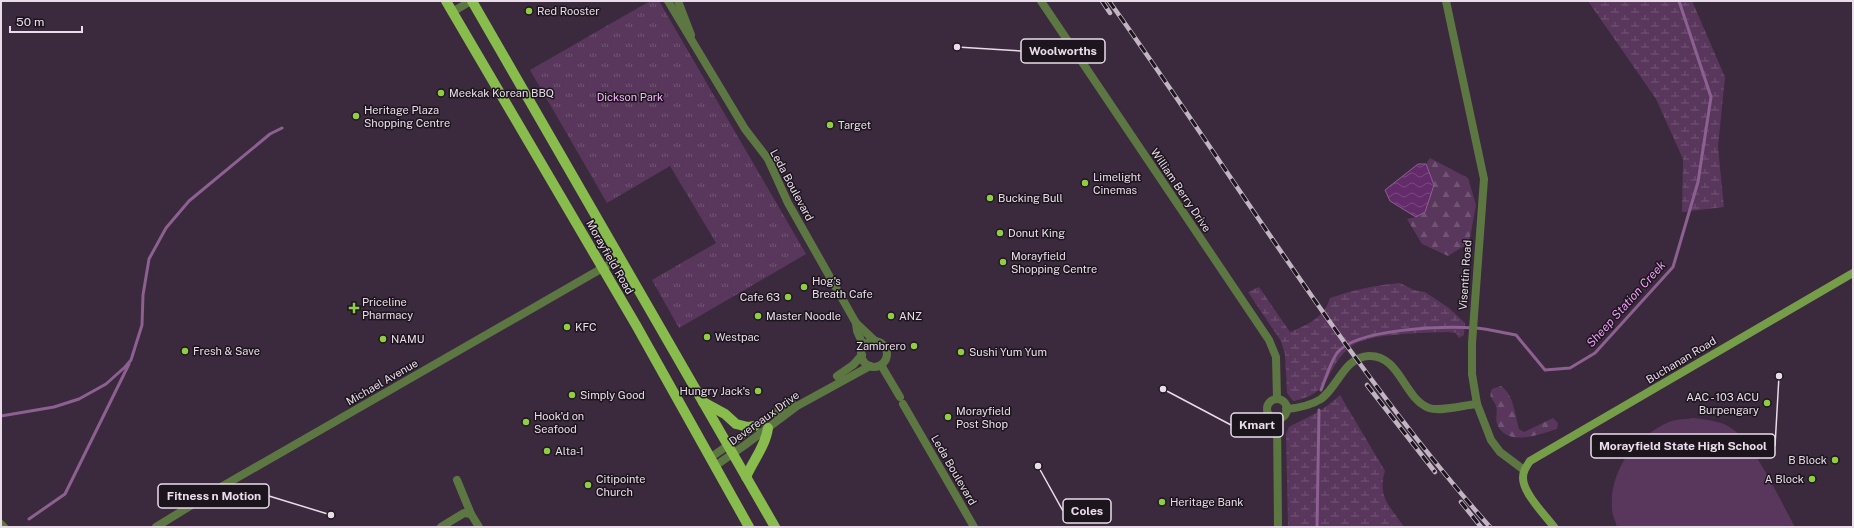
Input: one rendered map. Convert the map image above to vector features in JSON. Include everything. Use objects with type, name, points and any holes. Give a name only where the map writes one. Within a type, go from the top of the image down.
[{"type":"main road","name":"Morayfield Road","points":[[447,1],[602,268],[749,527]]},
{"type":"main road","name":"Morayfield Road","points":[[472,1],[775,527]]},
{"type":"main road","name":"Buchanan Road","points":[[1524,470],[1530,461],[1853,273]]},
{"type":"main road","points":[[703,402],[725,414],[731,422],[755,426]]},
{"type":"main road","points":[[746,477],[767,440],[768,428]]},
{"type":"main road","points":[[1524,470],[1523,479],[1526,489],[1554,527]]},
{"type":"street","points":[[452,12],[472,1]]},
{"type":"street","name":"Leda Boulevard","points":[[668,1],[683,27],[693,39]]},
{"type":"street","name":"Leda Boulevard","points":[[678,1],[693,39],[745,129],[768,160],[788,203],[856,323],[875,341]]},
{"type":"street","name":"William Berry Drive","points":[[1041,1],[1269,340],[1276,357],[1277,399]]},
{"type":"street","name":"Visentin Road","points":[[1446,1],[1484,179],[1473,318],[1472,374],[1477,404],[1491,440],[1500,452],[1524,470]]},
{"type":"street","name":"Michael Avenue","points":[[156,527],[221,487],[620,258]]},
{"type":"street","name":"Leda Boulevard","points":[[856,323],[863,351]]},
{"type":"street","points":[[875,341],[883,344],[887,351],[886,359],[881,365],[870,366],[864,362],[863,351],[869,342],[875,341]]},
{"type":"street","name":"Devereaux Drive","points":[[730,450],[755,426],[848,370],[863,351]]},
{"type":"street","points":[[1286,409],[1303,407],[1321,399],[1352,363],[1358,358],[1368,356],[1380,358],[1390,364],[1417,399],[1428,408],[1440,409],[1477,404]]},
{"type":"street","name":"Leda Boulevard","points":[[881,365],[974,527]]},
{"type":"street","name":"Devereaux Drive","points":[[712,462],[768,428],[797,406],[870,366]]},
{"type":"street","points":[[1277,399],[1283,401],[1286,409],[1284,415],[1277,418],[1269,415],[1267,409],[1271,401],[1277,399]]},
{"type":"street","points":[[1277,418],[1278,527]]},
{"type":"street","points":[[457,480],[471,514],[479,527]]},
{"type":"street","points":[[441,527],[464,513],[471,514]]},
{"type":"street","points":[[1,524],[4,527]]},
{"type":"green space","name":"Dickson Park","points":[[650,1],[659,1],[806,254],[679,328],[652,280],[716,243],[670,166],[607,203],[530,70]]},
{"type":"green space","points":[[1588,1],[1692,1],[1725,77],[1718,147],[1724,207],[1682,212],[1683,159],[1656,99]]},
{"type":"green space","points":[[1430,158],[1468,178],[1476,205],[1469,243],[1448,256],[1422,244],[1407,219],[1416,217],[1434,185],[1426,164]]},
{"type":"green space","points":[[1400,283],[1414,290],[1425,292],[1449,308],[1465,323],[1464,335],[1459,338],[1456,333],[1447,332],[1411,333],[1382,336],[1358,342],[1342,355],[1322,386],[1306,397],[1293,401],[1287,393],[1285,354],[1281,341],[1248,292],[1259,287],[1290,332],[1303,327],[1319,316],[1324,311],[1330,298],[1365,288]]},
{"type":"green space","points":[[1501,386],[1509,395],[1519,429],[1524,432],[1553,418],[1558,423],[1557,429],[1533,436],[1508,436],[1497,424],[1497,408],[1491,398],[1492,389]]},
{"type":"green space","points":[[1340,395],[1385,471],[1383,488],[1386,501],[1404,527],[1288,527],[1286,434],[1289,427],[1321,410]]},
{"type":"green space","points":[[1694,418],[1715,421],[1730,427],[1742,438],[1759,462],[1795,527],[1617,527],[1612,511],[1612,495],[1620,468],[1627,456],[1645,436],[1657,428],[1672,421]]},
{"type":"water","points":[[1418,164],[1426,164],[1434,185],[1425,212],[1416,217],[1390,201],[1385,190]]},
{"type":"waterway","name":"Sheep Station Creek","points":[[1321,390],[1330,366],[1337,353],[1347,345],[1363,338],[1402,330],[1462,327],[1486,329],[1516,335],[1545,370],[1570,368],[1595,353],[1673,267],[1698,182],[1711,97],[1679,1]]},
{"type":"waterway","points":[[1,416],[54,407],[79,399],[106,384],[125,367],[131,360],[142,325],[143,295],[149,259],[166,228],[189,201],[270,134],[282,128]]},
{"type":"waterway","points":[[29,519],[65,494],[129,364]]},
{"type":"waterway","name":"Sheep Station Creek","points":[[1317,527],[1319,410]]},
{"type":"railway","points":[[1102,1],[1110,13]]},
{"type":"railway","points":[[1109,1],[1156,67],[1339,335],[1387,401],[1437,465],[1490,527]]},
{"type":"railway","points":[[1367,385],[1435,472]]},
{"type":"railway","points":[[1461,502],[1481,527]]},
{"type":"place","name":"Red Rooster","points":[[529,11]]},
{"type":"place","name":"Woolworths","points":[[957,47]]},
{"type":"place","name":"Meekak Korean BBQ","points":[[441,93]]},
{"type":"place","name":"Heritage Plaza Shopping Centre","points":[[356,116]]},
{"type":"place","name":"Target","points":[[830,125]]},
{"type":"place","name":"Limelight Cinemas","points":[[1085,183]]},
{"type":"place","name":"Bucking Bull","points":[[990,198]]},
{"type":"place","name":"Donut King","points":[[1000,233]]},
{"type":"place","name":"Morayfield Shopping Centre","points":[[1003,262]]},
{"type":"place","name":"Hog's Breath Cafe","points":[[804,287]]},
{"type":"place","name":"Cafe 63","points":[[788,297]]},
{"type":"place","name":"Priceline Pharmacy","points":[[354,308]]},
{"type":"place","name":"Master Noodle","points":[[758,316]]},
{"type":"place","name":"ANZ","points":[[891,316]]},
{"type":"place","name":"KFC","points":[[567,327]]},
{"type":"place","name":"Westpac","points":[[707,337]]},
{"type":"place","name":"NAMU","points":[[383,339]]},
{"type":"place","name":"Zambrero","points":[[914,346]]},
{"type":"place","name":"Fresh & Save","points":[[185,351]]},
{"type":"place","name":"Sushi Yum Yum","points":[[961,352]]},
{"type":"place","name":"Morayfield State High School","points":[[1779,376]]},
{"type":"place","name":"Kmart","points":[[1163,389]]},
{"type":"place","name":"Hungry Jack's","points":[[758,391]]},
{"type":"place","name":"Simply Good","points":[[572,395]]},
{"type":"place","name":"AAC - 103 ACU Burpengary","points":[[1767,403]]},
{"type":"place","name":"Morayfield Post Shop","points":[[948,417]]},
{"type":"place","name":"Hook'd on Seafood","points":[[526,422]]},
{"type":"place","name":"Alta-1","points":[[547,451]]},
{"type":"place","name":"B Block","points":[[1835,460]]},
{"type":"place","name":"Coles","points":[[1038,466]]},
{"type":"place","name":"A Block","points":[[1812,479]]},
{"type":"place","name":"Citipointe Church","points":[[588,485]]},
{"type":"place","name":"Heritage Bank","points":[[1162,502]]},
{"type":"place","name":"Fitness n Motion","points":[[331,515]]}]
